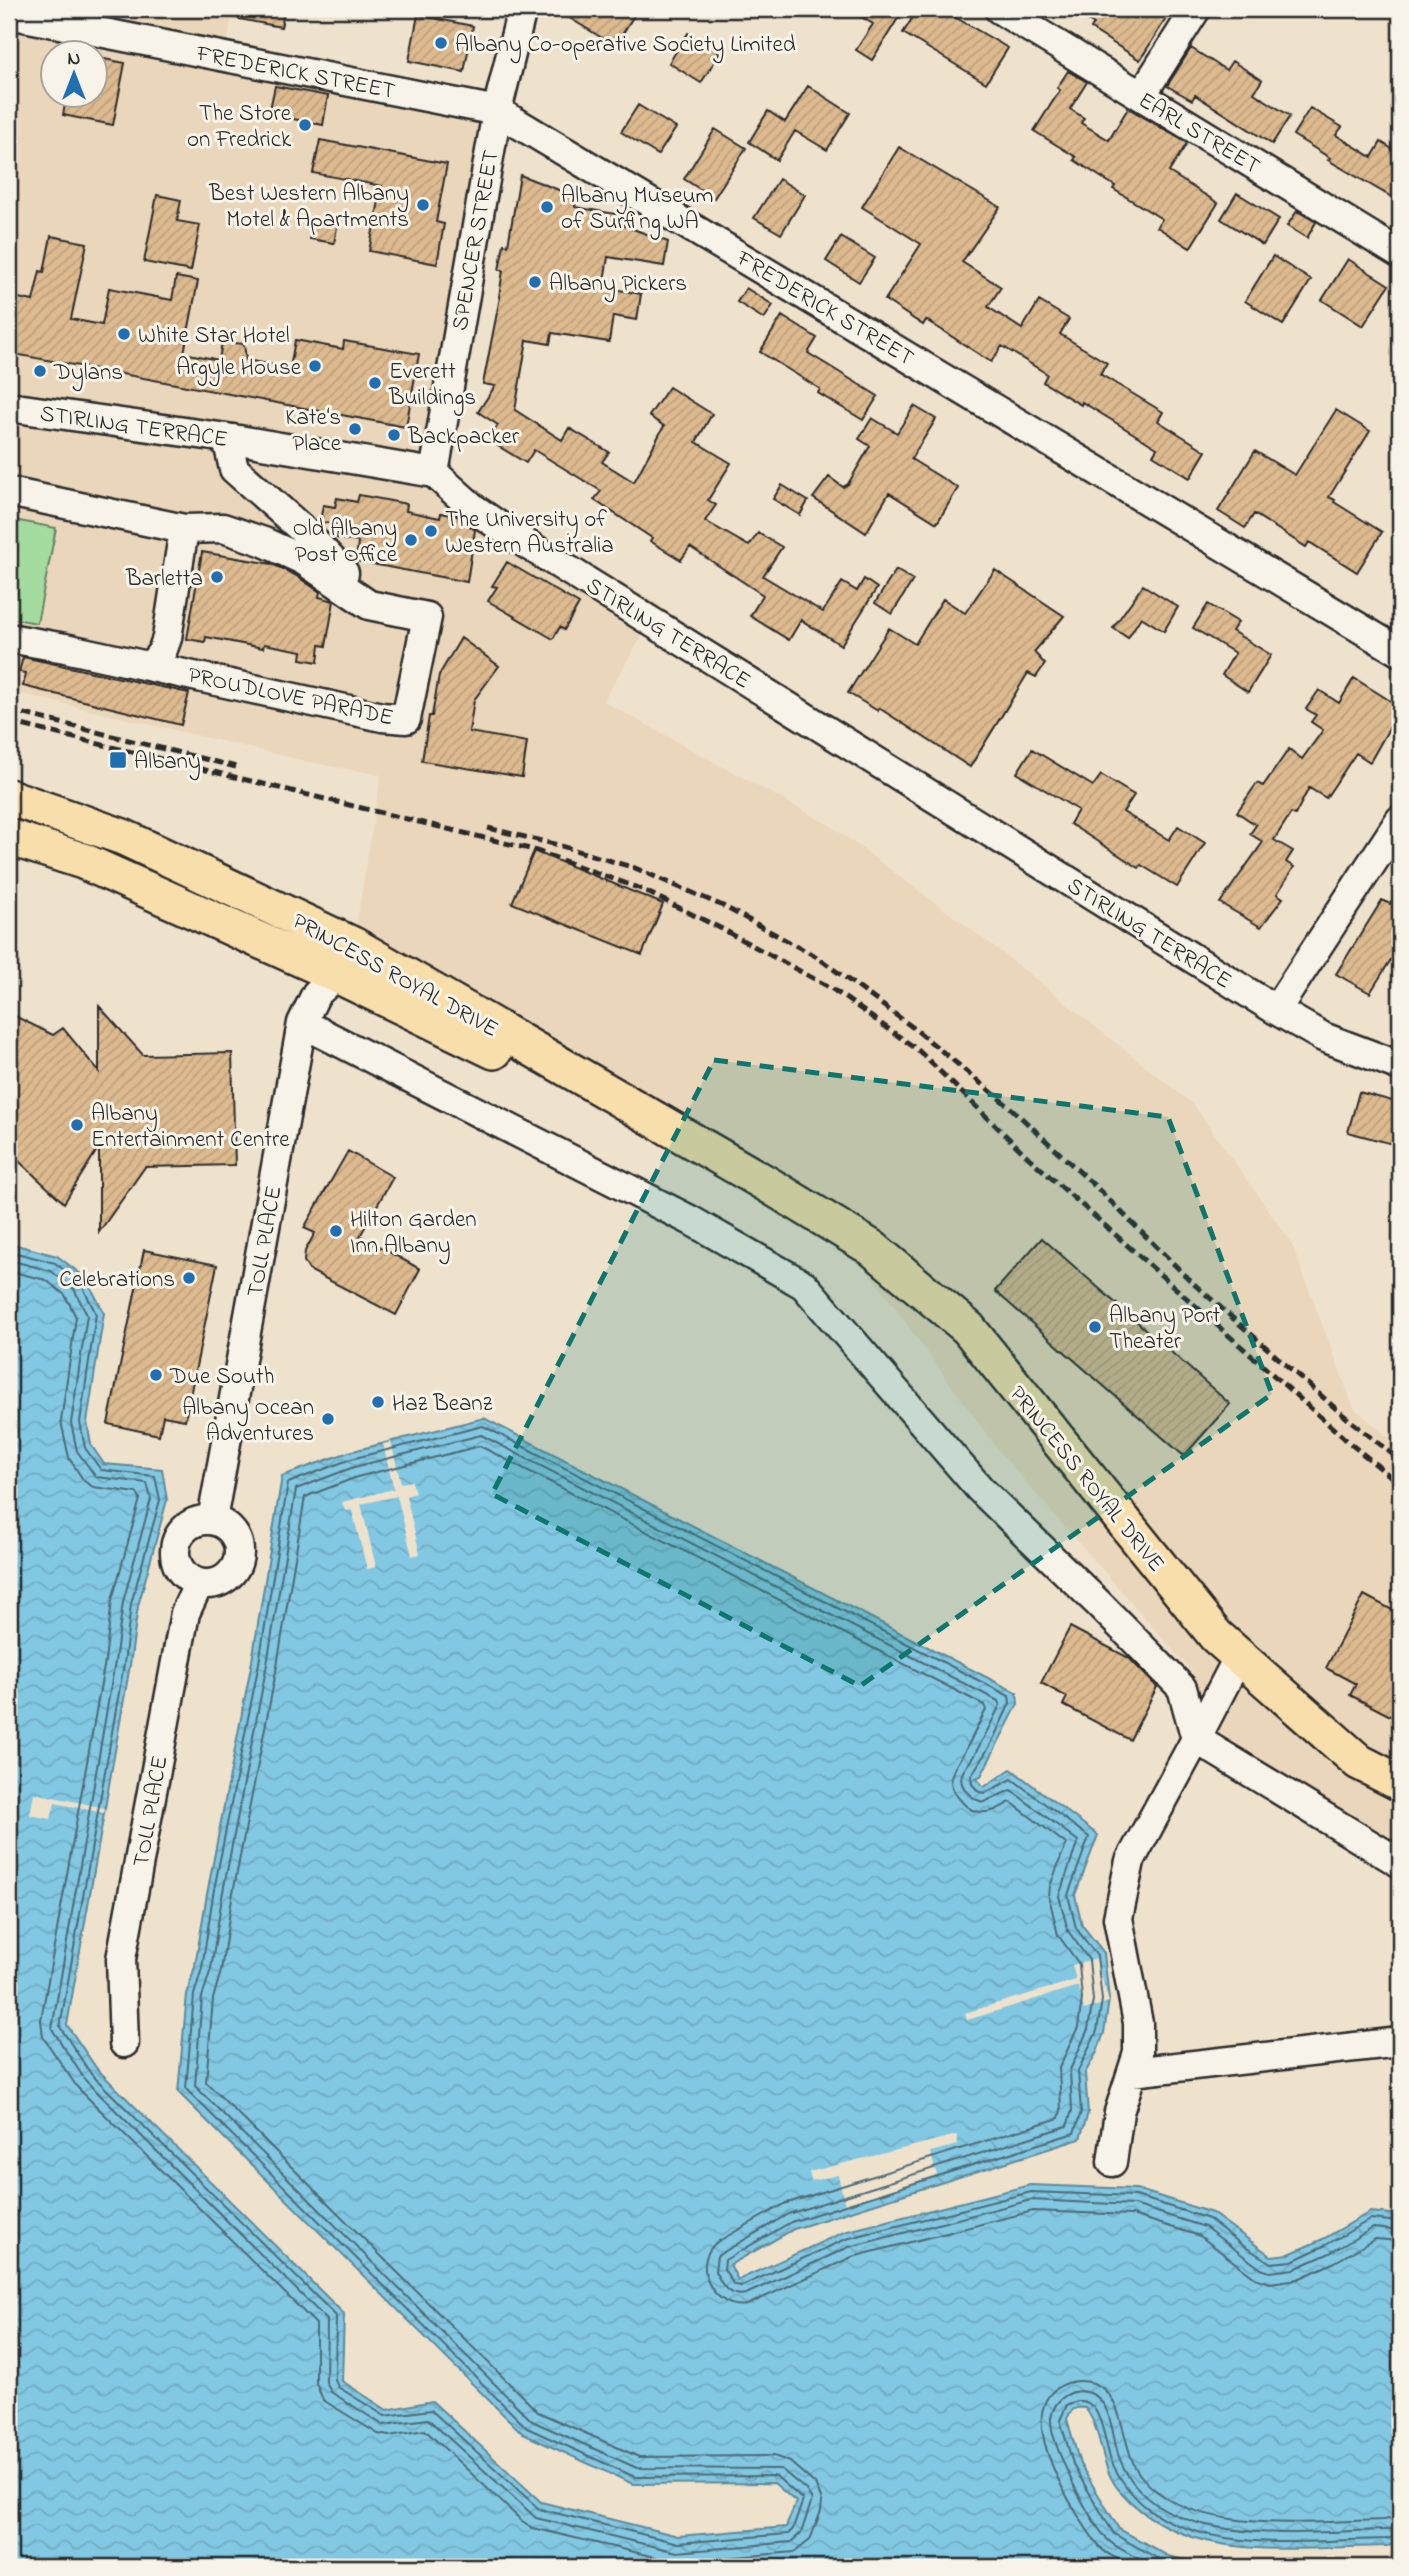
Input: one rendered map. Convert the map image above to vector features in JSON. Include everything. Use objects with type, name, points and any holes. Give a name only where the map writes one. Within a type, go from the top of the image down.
[{"type":"main road","name":"PRINCESS ROYAL DRIVE","points":[[9,797],[123,837],[345,960],[767,1184],[872,1248],[968,1328],[1216,1636],[1359,1762],[1400,1783]]},
{"type":"main road","name":"PRINCESS ROYAL DRIVE","points":[[9,837],[83,861],[345,960]]},
{"type":"street","name":"SPENCER STREET","points":[[434,473],[497,111],[522,9]]},
{"type":"street","name":"EARL STREET","points":[[999,9],[1400,254]]},
{"type":"street","points":[[1141,96],[1196,9]]},
{"type":"street","name":"FREDERICK STREET","points":[[9,14],[497,111],[1400,652]]},
{"type":"street","name":"STIRLING TERRACE","points":[[9,407],[228,438],[434,473],[473,508],[512,535],[1276,1010],[1323,1037],[1400,1066]]},
{"type":"street","points":[[228,438],[234,469],[304,531],[349,578],[369,605]]},
{"type":"street","name":"PROUDLOVE PARADE","points":[[9,492],[184,529],[223,528],[264,542],[303,560],[369,605],[427,617],[406,719],[382,717],[9,638]]},
{"type":"street","points":[[151,666],[162,652],[167,638],[184,529]]},
{"type":"street","points":[[1276,1010],[1400,820]]},
{"type":"street","name":"TOLL PLACE","points":[[212,1520],[302,1023],[316,994],[345,960]]},
{"type":"street","points":[[302,1023],[690,1220],[804,1285],[980,1489],[1182,1688],[1196,1739],[1400,1863]]},
{"type":"street","points":[[212,1520],[232,1531],[239,1552],[237,1564],[222,1580],[211,1584],[200,1583],[190,1580],[177,1565],[175,1545],[184,1528],[193,1522],[212,1520]]},
{"type":"street","name":"TOLL PLACE","points":[[124,2043],[121,1959],[185,1613],[200,1583]]},
{"type":"street","points":[[1112,2162],[1119,2112],[1138,2053],[1138,2023],[1118,1918],[1130,1861],[1239,1656]]},
{"type":"street","points":[[1132,2071],[1400,2042]]},
{"type":"highlighted area","points":[[714,1060],[1168,1117],[1272,1394],[860,1686],[492,1494]]},
{"type":"shaded area","points":[[9,9],[233,9],[225,57],[497,111],[434,473],[661,605],[603,701],[833,827],[995,947],[1193,1104],[1291,1242],[1354,1408],[1400,1447],[1400,1846],[1220,1735],[1182,1688],[1193,1673],[1002,1455],[855,1253],[353,945],[381,775],[318,764],[9,691]]},
{"type":"green space","points":[[9,519],[56,528],[37,623],[9,618]]},
{"type":"water","points":[[9,1243],[57,1256],[86,1278],[104,1313],[87,1422],[91,1445],[104,1464],[162,1469],[167,1500],[138,1606],[67,2025],[97,2069],[344,2314],[342,2381],[387,2410],[432,2401],[541,2502],[678,2536],[786,2527],[796,2502],[774,2483],[633,2484],[523,2434],[178,2092],[187,1994],[195,1966],[252,1661],[282,1476],[349,1452],[484,1418],[1017,1693],[1018,1704],[981,1776],[976,1778],[984,1787],[1011,1769],[1098,1835],[1075,1895],[1082,1925],[1104,1953],[1109,2000],[1104,2033],[1085,2073],[1088,2113],[1080,2139],[794,2229],[730,2265],[738,2280],[844,2232],[1030,2185],[1136,2189],[1212,2213],[1271,2256],[1289,2254],[1323,2239],[1370,2212],[1400,2215],[1400,2543],[1387,2546],[1281,2549],[1210,2542],[1177,2531],[1146,2515],[1120,2491],[1108,2472],[1096,2428],[1085,2408],[1081,2408],[1073,2409],[1067,2419],[1080,2464],[1119,2529],[1168,2556],[1212,2567],[9,2567]]},
{"type":"pier","points":[[391,1442],[401,1483],[412,1481],[415,1493],[406,1496],[420,1554],[412,1556],[397,1496],[361,1504],[376,1567],[367,1569],[352,1510],[345,1511],[342,1502],[394,1489],[383,1444]]},
{"type":"pier","points":[[34,1793],[105,1808],[104,1813],[55,1803],[51,1819],[30,1815]]},
{"type":"pier","points":[[1096,1959],[1109,2002],[1084,2010],[1078,1986],[967,2020],[965,2013],[1076,1980],[1072,1965]]},
{"type":"pier","points":[[957,2135],[958,2145],[930,2152],[937,2175],[845,2205],[838,2175],[811,2181],[809,2172]]},
{"type":"building","points":[[230,9],[285,9],[281,27],[229,17]]},
{"type":"building","points":[[555,9],[638,9],[615,46]]},
{"type":"building","points":[[848,9],[889,9],[900,15],[872,60],[856,50],[873,24]]},
{"type":"building","points":[[918,9],[941,9],[1008,48],[986,83],[903,33]]},
{"type":"building","points":[[1069,9],[1120,9],[1135,18],[1140,9],[1154,9],[1167,17],[1140,60],[1091,29],[1094,24]]},
{"type":"building","name":"Albany Co-operative Society Limited","points":[[418,15],[473,26],[464,72],[409,61]]},
{"type":"building","points":[[688,33],[720,53],[701,83],[669,63]]},
{"type":"building","points":[[1191,48],[1226,70],[1232,61],[1262,80],[1254,93],[1290,116],[1272,144],[1195,95],[1192,100],[1167,86]]},
{"type":"building","points":[[108,60],[125,63],[113,125],[63,115],[64,108],[108,108]]},
{"type":"building","points":[[1068,71],[1087,82],[1070,109],[1084,118],[1081,123],[1109,140],[1128,108],[1187,143],[1169,172],[1218,203],[1190,248],[1157,227],[1162,219],[1113,189],[1115,186],[1074,160],[1076,157],[1034,131],[1060,90],[1057,88]]},
{"type":"building","points":[[275,86],[328,96],[323,125],[269,114]]},
{"type":"building","points":[[808,86],[850,113],[827,150],[795,131],[777,160],[749,142],[768,111],[785,122]]},
{"type":"building","points":[[638,105],[676,128],[658,155],[621,132]]},
{"type":"building","points":[[1310,108],[1342,127],[1336,135],[1372,157],[1381,142],[1400,154],[1400,202],[1328,160],[1330,158],[1293,135]]},
{"type":"building","points":[[715,129],[746,148],[714,198],[684,179]]},
{"type":"building","name":"Best Western Albany Motel & Apartments","points":[[320,140],[447,164],[436,222],[444,224],[437,264],[369,251],[382,186],[313,173]]},
{"type":"building","points":[[899,147],[1000,207],[962,262],[1001,287],[988,307],[1022,329],[1039,301],[1069,319],[1060,334],[1107,363],[1100,374],[1163,412],[1158,421],[1206,451],[1190,478],[1153,455],[1157,448],[1082,402],[1081,405],[1043,382],[1047,374],[1002,346],[991,362],[926,320],[923,325],[885,300],[921,244],[862,207]]},
{"type":"building","points":[[520,175],[577,197],[575,207],[627,216],[625,226],[668,242],[664,266],[608,257],[603,287],[641,294],[637,320],[613,316],[609,342],[552,333],[550,344],[527,340],[515,410],[562,440],[569,428],[609,452],[602,462],[634,482],[664,426],[649,416],[669,387],[712,414],[696,442],[731,463],[708,500],[716,505],[705,521],[749,546],[758,533],[782,547],[763,576],[823,612],[842,582],[857,591],[864,579],[877,588],[841,645],[801,620],[789,640],[750,616],[763,595],[690,547],[681,560],[650,541],[652,538],[594,500],[601,491],[534,450],[526,463],[488,440],[498,425],[478,412],[495,386],[483,384],[500,297],[503,270],[499,270],[504,244],[508,245]]},
{"type":"building","points":[[779,179],[805,195],[781,234],[754,218]]},
{"type":"building","points":[[1237,193],[1279,219],[1263,245],[1221,219]]},
{"type":"building","points":[[157,195],[181,200],[177,221],[200,225],[191,271],[144,262]]},
{"type":"building","points":[[1297,211],[1316,222],[1307,238],[1287,226]]},
{"type":"building","points":[[314,218],[338,222],[334,243],[310,239]]},
{"type":"building","points":[[51,236],[87,243],[71,319],[102,325],[109,288],[172,300],[176,277],[198,281],[184,353],[219,360],[222,342],[244,344],[246,360],[290,368],[295,340],[343,349],[344,341],[419,354],[406,427],[9,353],[9,296],[33,301],[40,271],[44,272]]},
{"type":"building","points":[[841,237],[875,258],[859,282],[826,261]]},
{"type":"building","points":[[1273,256],[1311,280],[1283,325],[1245,301]]},
{"type":"building","points":[[1348,259],[1389,285],[1363,326],[1322,300]]},
{"type":"building","points":[[746,288],[773,305],[764,319],[737,302]]},
{"type":"building","points":[[782,316],[817,338],[808,353],[878,396],[863,420],[818,393],[820,389],[760,352]]},
{"type":"building","points":[[914,406],[936,419],[911,459],[958,488],[937,523],[889,493],[866,533],[813,498],[829,477],[843,487],[848,484],[870,446],[859,439],[872,418],[897,433]]},
{"type":"building","points":[[1336,410],[1370,431],[1329,497],[1382,532],[1357,572],[1309,542],[1306,547],[1254,514],[1245,528],[1218,511],[1255,451],[1295,475]]},
{"type":"building","points":[[782,485],[808,501],[800,515],[773,499]]},
{"type":"building","name":"Old Albany Post Office","points":[[359,495],[407,504],[406,511],[440,518],[441,513],[457,516],[475,530],[467,582],[356,561],[358,542],[337,538],[340,525],[320,522],[323,505],[335,507],[337,498],[357,502]]},
{"type":"building","points":[[202,552],[272,564],[320,592],[319,597],[334,601],[326,646],[320,645],[318,662],[301,659],[302,651],[264,644],[263,648],[206,637],[205,642],[187,639]]},
{"type":"building","points":[[507,562],[579,604],[564,630],[560,627],[553,639],[488,601],[497,587],[492,586]]},
{"type":"building","points":[[896,570],[913,580],[892,614],[875,603]]},
{"type":"building","points":[[995,570],[1064,616],[1034,652],[1045,664],[1036,677],[1028,673],[970,767],[879,708],[878,711],[848,693],[889,628],[915,644],[943,599],[965,613]]},
{"type":"building","points":[[1143,585],[1178,607],[1164,631],[1141,617],[1128,638],[1113,628]]},
{"type":"building","points":[[1208,604],[1238,622],[1232,631],[1271,655],[1248,692],[1222,675],[1235,653],[1193,628]]},
{"type":"building","points":[[461,638],[499,666],[474,700],[469,732],[527,742],[522,777],[422,761],[439,675]]},
{"type":"building","points":[[23,657],[189,693],[181,725],[23,686],[26,673],[19,672]]},
{"type":"building","points":[[1354,678],[1400,709],[1370,762],[1356,753],[1326,798],[1309,788],[1295,815],[1291,813],[1274,840],[1293,851],[1286,862],[1294,867],[1277,894],[1283,898],[1261,927],[1220,903],[1263,842],[1250,834],[1256,825],[1237,812],[1257,783],[1263,786],[1289,749],[1302,759],[1323,730],[1311,722],[1316,715],[1306,709],[1319,690],[1339,703]]},
{"type":"building","points":[[1032,749],[1093,786],[1101,775],[1134,795],[1123,812],[1169,840],[1178,826],[1205,843],[1177,887],[1141,865],[1139,868],[1070,824],[1078,810],[1017,773]]},
{"type":"building","points":[[534,851],[663,904],[642,955],[512,903]]},
{"type":"building","points":[[1400,889],[1400,945],[1370,993],[1336,974],[1382,900],[1390,904]]},
{"type":"building","name":"Albany Entertainment Centre","points":[[99,1006],[143,1055],[232,1053],[235,1165],[145,1167],[99,1232],[99,1147],[64,1203],[9,1152],[9,1013],[53,1035],[63,1028],[99,1072]]},
{"type":"building","points":[[1359,1092],[1400,1103],[1400,1146],[1348,1132]]},
{"type":"building","name":"Hilton Garden Inn Albany","points":[[348,1151],[393,1177],[360,1236],[420,1269],[396,1315],[309,1270],[304,1261],[305,1251],[315,1233],[304,1228]]},
{"type":"building","points":[[1042,1238],[1230,1404],[1184,1456],[995,1291]]},
{"type":"building","points":[[144,1250],[217,1265],[185,1420],[163,1416],[159,1435],[108,1424]]},
{"type":"building","points":[[1364,1595],[1400,1614],[1400,1721],[1350,1695],[1356,1684],[1326,1668]]},
{"type":"building","points":[[1070,1627],[1129,1658],[1157,1687],[1130,1740],[1063,1705],[1067,1697],[1041,1683]]},
{"type":"railway","points":[[9,710],[236,767]]},
{"type":"railway","points":[[9,722],[534,850],[641,889],[831,988],[918,1050],[1029,1158],[1352,1445],[1400,1484]]},
{"type":"railway","points":[[488,828],[635,868],[723,906],[817,957],[915,1029],[1012,1109],[1194,1284],[1342,1414],[1400,1460]]},
{"type":"place","name":"Albany Co-operative Society Limited","points":[[441,43]]},
{"type":"place","name":"The Store on Fredrick","points":[[305,125]]},
{"type":"place","name":"Best Western Albany Motel & Apartments","points":[[423,205]]},
{"type":"place","name":"Albany Museum of Surfing WA","points":[[547,207]]},
{"type":"place","name":"Albany Pickers","points":[[535,282]]},
{"type":"place","name":"White Star Hotel","points":[[124,334]]},
{"type":"place","name":"Argyle House","points":[[315,366]]},
{"type":"place","name":"Dylans","points":[[40,371]]},
{"type":"place","name":"Everett Buildings","points":[[375,383]]},
{"type":"place","name":"Kate‘s Place","points":[[355,429]]},
{"type":"place","name":"Backpacker","points":[[394,435]]},
{"type":"place","name":"The University of Western Australia","points":[[431,531]]},
{"type":"place","name":"Old Albany Post Office","points":[[411,540]]},
{"type":"place","name":"Barletta","points":[[217,577]]},
{"type":"place","name":"Albany","points":[[118,760]]},
{"type":"place","name":"Albany Entertainment Centre","points":[[77,1125]]},
{"type":"place","name":"Hilton Garden Inn Albany","points":[[336,1231]]},
{"type":"place","name":"Celebrations","points":[[189,1278]]},
{"type":"place","name":"Albany Port Theater","points":[[1095,1327]]},
{"type":"place","name":"Due South","points":[[156,1375]]},
{"type":"place","name":"Haz Beanz","points":[[378,1402]]},
{"type":"place","name":"Albany Ocean Adventures","points":[[328,1419]]}]
